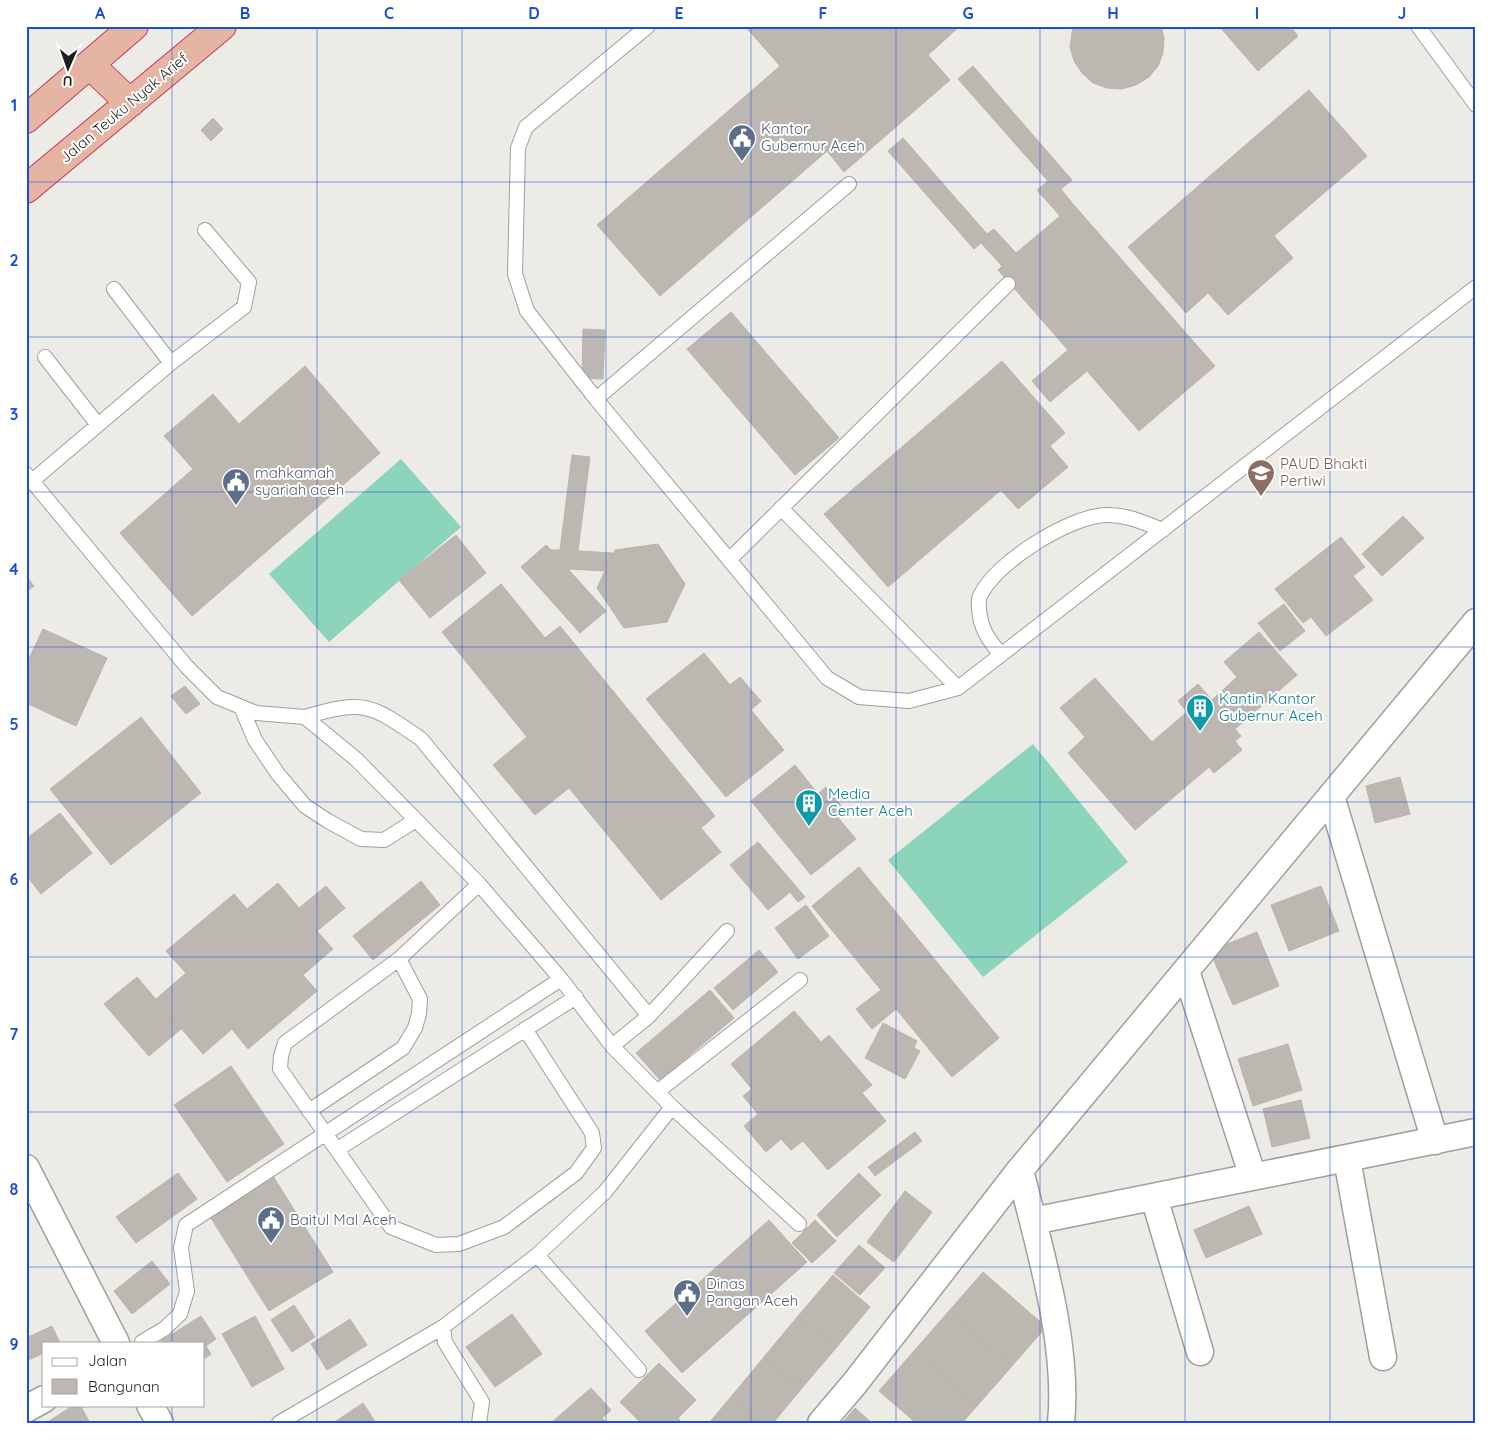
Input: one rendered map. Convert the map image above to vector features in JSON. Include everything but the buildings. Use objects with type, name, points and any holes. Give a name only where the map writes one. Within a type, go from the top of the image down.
[{"type":"highway","points":[[26,119],[134,26]]},
{"type":"highway","name":"Jalan Teuku Nyak Arief","points":[[26,189],[222,26]]},
{"type":"highway","points":[[90,65],[130,104]]},
{"type":"street","points":[[821,1423],[1020,1170],[1331,796],[1475,627]]},
{"type":"street","points":[[1331,796],[1435,1141]]},
{"type":"street","points":[[1186,971],[1252,1177]]},
{"type":"street","points":[[1033,1221],[1476,1132]]},
{"type":"street","points":[[1347,1159],[1383,1357]]},
{"type":"street","points":[[26,1168],[115,1342]]},
{"type":"street","points":[[1020,1170],[1051,1297],[1064,1395],[1061,1423]]},
{"type":"street","points":[[1154,1197],[1200,1352]]},
{"type":"street","points":[[26,1409],[42,1401]]},
{"type":"street","points":[[151,1406],[160,1423]]},
{"type":"lane","points":[[648,26],[526,127],[518,148],[515,274],[527,311],[596,399],[827,678],[859,697],[908,701],[958,688],[1476,287]]},
{"type":"lane","points":[[1418,26],[1476,105]]},
{"type":"lane","points":[[596,399],[849,184]]},
{"type":"lane","points":[[205,230],[249,282],[244,307],[171,364],[98,425],[29,477],[187,667],[217,697],[256,713],[305,717],[336,708],[354,706],[383,712],[421,739],[648,1016]]},
{"type":"lane","points":[[729,560],[1008,284]]},
{"type":"lane","points":[[114,289],[171,364]]},
{"type":"lane","points":[[45,357],[98,425]]},
{"type":"lane","points":[[781,508],[958,688]]},
{"type":"lane","points":[[1001,654],[985,635],[980,617],[979,598],[996,576],[1039,539],[1078,521],[1104,515],[1125,516],[1164,530]]},
{"type":"lane","points":[[241,707],[255,740],[278,774],[305,806],[328,821],[361,839],[384,840],[416,820]]},
{"type":"lane","points":[[305,717],[357,760],[479,884],[561,978],[612,1046],[672,1107],[799,1224]]},
{"type":"lane","points":[[479,884],[399,959],[285,1043],[280,1069],[391,1227],[436,1245],[460,1244],[504,1226],[576,1173],[594,1148],[592,1133],[525,1029]]},
{"type":"lane","points":[[612,1046],[648,1016],[728,931]]},
{"type":"lane","points":[[309,1111],[404,1048],[415,1028],[419,1014],[420,999],[399,959]]},
{"type":"lane","points":[[142,1342],[164,1329],[180,1314],[187,1291],[181,1248],[186,1226],[561,978]]},
{"type":"lane","points":[[657,1092],[800,980]]},
{"type":"lane","points":[[338,1150],[576,997]]},
{"type":"lane","points":[[279,1423],[442,1327],[537,1255],[605,1192],[672,1107]]},
{"type":"lane","points":[[537,1255],[639,1370]]},
{"type":"lane","points":[[442,1327],[445,1342],[482,1402],[479,1423]]},
{"type":"green space","points":[[401,459],[461,527],[329,642],[269,574]]},
{"type":"green space","points":[[1033,744],[1128,862],[983,977],[888,860]]},
{"type":"place","name":"Kantor Gubernur Aceh","points":[[742,162]]},
{"type":"place","name":"PAUD Bhakti Pertiwi","points":[[1261,497]]},
{"type":"place","name":"mahkamah syariah aceh","points":[[236,506]]},
{"type":"place","name":"Kantin Kantor Gubernur Aceh","points":[[1200,732]]},
{"type":"place","name":"Media Center Aceh","points":[[809,827]]},
{"type":"place","name":"Baitul Mal Aceh","points":[[271,1244]]},
{"type":"place","name":"Dinas Pangan Aceh","points":[[687,1317]]}]
